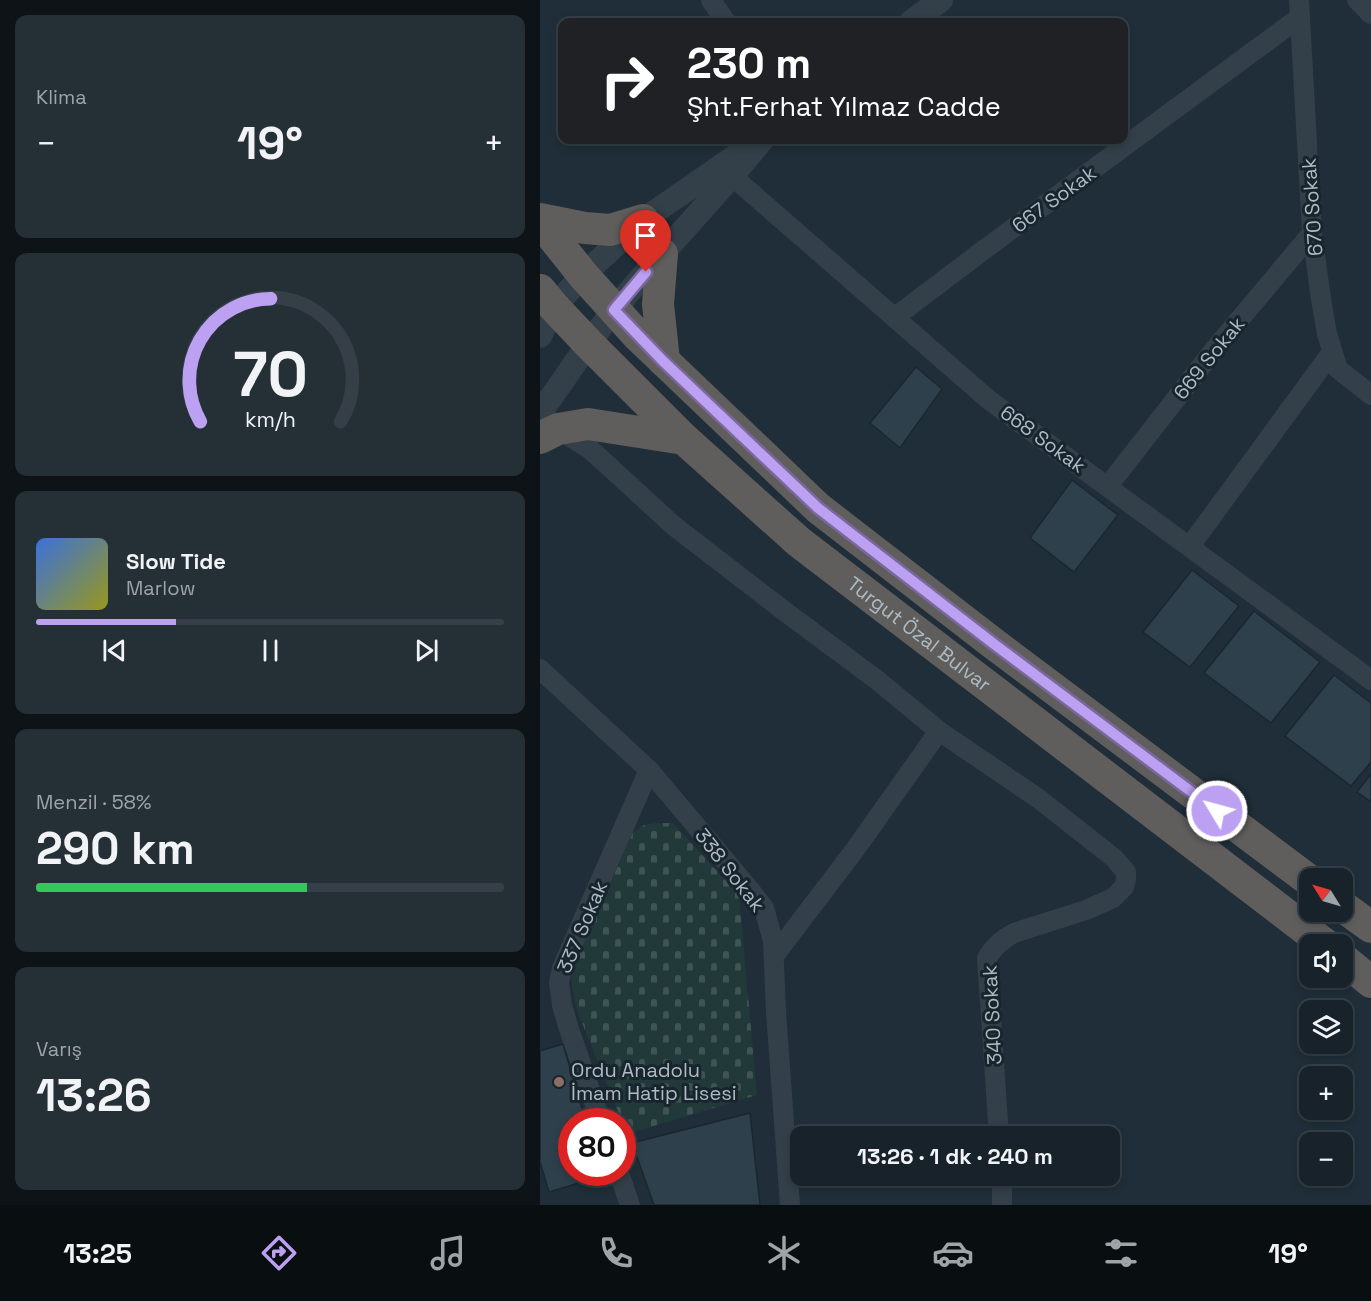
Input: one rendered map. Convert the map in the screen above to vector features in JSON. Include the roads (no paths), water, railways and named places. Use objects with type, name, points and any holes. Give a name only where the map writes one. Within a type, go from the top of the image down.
[{"type":"highway","points":[[540,220],[610,230],[643,220]]},
{"type":"highway","name":"Turgut Özal Bulvar","points":[[540,220],[583,275],[663,361],[818,508],[994,644],[1299,873]]},
{"type":"highway","points":[[662,254],[658,304],[663,361]]},
{"type":"highway","name":"Turgut Özal Bulvar","points":[[547,298],[589,344],[684,439],[799,542],[1312,934]]},
{"type":"highway","points":[[546,427],[588,424],[684,439]]},
{"type":"highway","points":[[1353,914],[1371,927]]},
{"type":"highway","points":[[1353,967],[1371,982]]},
{"type":"street","points":[[711,0],[723,18]]},
{"type":"street","points":[[916,18],[941,0]]},
{"type":"street","points":[[1357,0],[1371,14]]},
{"type":"street","name":"670 Sokak","points":[[1300,9],[1312,232],[1321,299],[1332,352],[1338,369],[1371,395]]},
{"type":"street","name":"667 Sokak","points":[[1128,140],[1300,9]]},
{"type":"street","points":[[540,336],[547,298],[583,275],[643,220],[754,144]]},
{"type":"street","points":[[757,144],[732,176],[614,310],[589,344],[546,427],[591,450],[674,526],[877,680],[939,731],[854,852],[774,956]]},
{"type":"street","name":"667 Sokak","points":[[895,317],[1123,144]]},
{"type":"street","name":"668 Sokak","points":[[732,176],[989,400],[1371,680]]},
{"type":"street","name":"669 Sokak","points":[[1108,486],[1214,350],[1312,232]]},
{"type":"street","points":[[1190,546],[1332,352]]},
{"type":"street","name":"338 Sokak","points":[[540,669],[649,770],[764,908],[773,940],[790,1205]]},
{"type":"street","name":"340 Sokak","points":[[939,731],[1040,799],[1114,858],[1126,872],[1124,887],[1113,898],[1086,910],[1014,933],[996,945],[987,958],[998,1126]]},
{"type":"street","name":"337 Sokak","points":[[597,1108],[568,1026],[559,982],[562,968],[649,770]]},
{"type":"street","points":[[623,1186],[630,1205]]},
{"type":"street","points":[[1002,1186],[1002,1205]]},
{"type":"place","name":"Ordu Anadolu İmam Hatip Lisesi","points":[[559,1082]]}]
